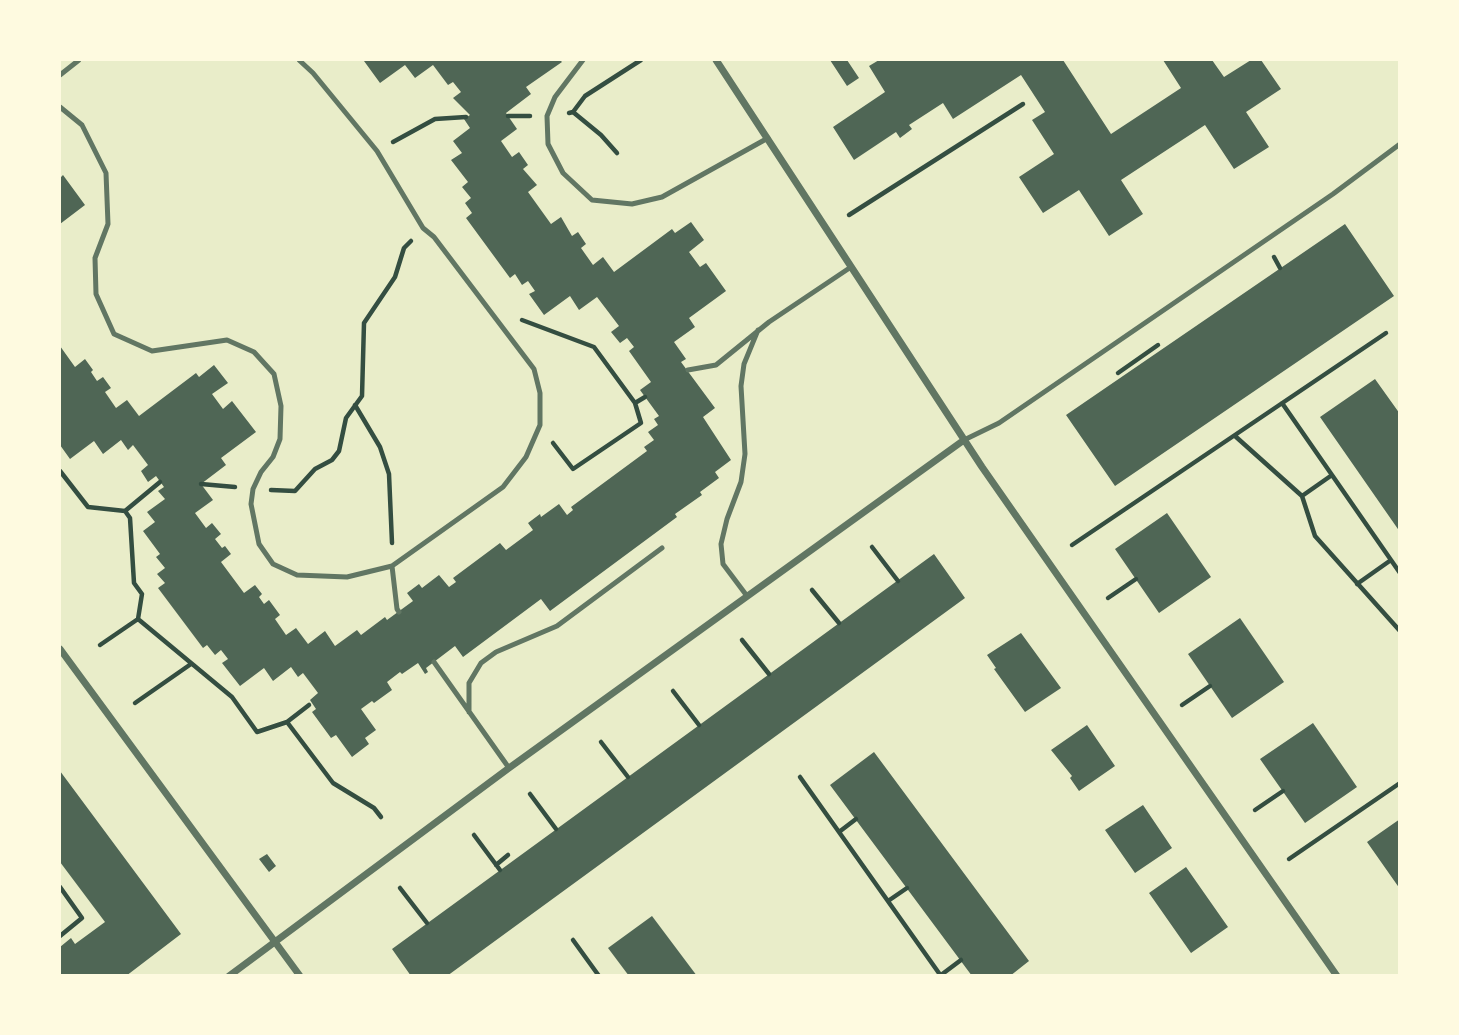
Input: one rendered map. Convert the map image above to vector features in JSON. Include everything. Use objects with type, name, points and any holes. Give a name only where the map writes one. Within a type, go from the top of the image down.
[{"type":"street","points":[[716,60],[964,440],[1337,975]]},
{"type":"street","points":[[229,975],[509,768],[964,440]]},
{"type":"street","points":[[60,649],[300,975]]},
{"type":"lane","points":[[60,75],[79,60]]},
{"type":"lane","points":[[60,107],[82,125],[106,173],[108,225],[95,258],[96,294],[114,334],[152,351],[227,340],[254,352],[274,374],[281,406],[279,439],[273,457],[261,472],[253,489],[251,504],[259,544],[272,564],[297,575],[347,576],[392,566],[503,487],[526,457],[540,425],[540,393],[534,369],[434,237],[424,228],[377,151],[313,73],[299,60]]},
{"type":"lane","points":[[583,60],[555,97],[547,116],[548,144],[563,173],[592,201],[632,204],[662,197],[768,138]]},
{"type":"lane","points":[[964,440],[999,423],[1342,189],[1399,144]]},
{"type":"lane","points":[[688,370],[716,365],[758,330],[851,267]]},
{"type":"lane","points":[[747,596],[723,564],[721,544],[741,482],[745,454],[741,386],[744,364],[758,330]]},
{"type":"lane","points":[[469,712],[469,683],[481,663],[496,652],[557,626],[662,548]]},
{"type":"lane","points":[[392,566],[399,612]]},
{"type":"lane","points":[[434,662],[509,768]]},
{"type":"path","points":[[849,215],[1024,104]]},
{"type":"path","points":[[573,112],[601,135],[617,153]]},
{"type":"path","points":[[377,151],[435,119],[466,117]]},
{"type":"path","points":[[201,484],[295,491],[315,469],[332,460],[339,452],[346,418],[362,396],[364,323],[395,277],[404,248],[424,228]]},
{"type":"path","points":[[496,320],[506,314],[594,347],[635,403],[641,423],[573,469],[540,425]]},
{"type":"path","points":[[1072,545],[1387,333]]},
{"type":"path","points":[[1118,373],[1158,345]]},
{"type":"path","points":[[635,403],[645,397]]},
{"type":"path","points":[[1282,403],[1399,573]]},
{"type":"path","points":[[355,405],[380,447],[389,474],[392,566]]},
{"type":"path","points":[[1235,436],[1302,496],[1315,537],[1399,631]]},
{"type":"path","points":[[60,471],[88,507],[125,511],[160,482]]},
{"type":"path","points":[[1302,496],[1332,475]]},
{"type":"path","points":[[100,645],[138,620],[142,594],[134,583],[130,518],[125,511]]},
{"type":"path","points":[[872,547],[898,581]]},
{"type":"path","points":[[1357,584],[1391,560]]},
{"type":"path","points":[[1108,598],[1136,579]]},
{"type":"path","points":[[813,590],[839,623]]},
{"type":"path","points":[[138,620],[232,697],[257,732],[287,722],[309,705]]},
{"type":"path","points":[[742,640],[769,674]]},
{"type":"path","points":[[135,703],[191,664]]},
{"type":"path","points":[[1182,705],[1210,686]]},
{"type":"path","points":[[673,691],[699,725]]},
{"type":"path","points":[[287,722],[332,783],[374,808],[381,817]]},
{"type":"path","points":[[601,742],[628,777]]},
{"type":"path","points":[[800,777],[941,975],[961,960]]},
{"type":"path","points":[[1289,859],[1399,783]]},
{"type":"path","points":[[1255,810],[1283,791]]},
{"type":"path","points":[[530,794],[556,829]]},
{"type":"path","points":[[839,832],[856,819]]},
{"type":"path","points":[[474,835],[498,867],[508,855]]},
{"type":"path","points":[[60,887],[82,918],[60,936]]},
{"type":"path","points":[[400,888],[428,923]]},
{"type":"path","points":[[888,901],[907,888]]},
{"type":"path","points":[[573,940],[599,975]]},
{"type":"building","points":[[830,60],[847,60],[859,78],[847,86]]},
{"type":"building","points":[[879,60],[1063,60],[1111,134],[1181,88],[1163,60],[1212,60],[1224,77],[1251,60],[1261,60],[1281,89],[1246,112],[1269,147],[1234,169],[1205,125],[1121,180],[1143,214],[1109,236],[1079,190],[1043,213],[1019,177],[1054,154],[1032,120],[1045,112],[1021,75],[953,119],[943,103],[909,125],[912,129],[900,138],[896,132],[854,160],[833,127],[885,92],[869,66]]},
{"type":"building","points":[[364,61],[562,62],[526,87],[531,94],[506,113],[517,129],[501,141],[512,157],[519,152],[528,165],[523,169],[537,185],[528,192],[551,224],[561,217],[572,236],[578,232],[586,244],[581,248],[593,265],[603,257],[614,272],[672,229],[675,233],[691,222],[704,240],[689,252],[700,267],[706,263],[726,291],[689,318],[695,327],[674,342],[686,359],[681,362],[715,408],[703,417],[731,460],[715,472],[719,478],[700,492],[702,495],[675,514],[677,517],[550,611],[541,599],[463,657],[455,646],[426,668],[428,672],[425,674],[418,663],[387,682],[392,690],[361,709],[376,730],[365,738],[369,744],[352,757],[336,735],[331,738],[312,712],[316,709],[310,700],[318,693],[303,673],[298,677],[291,667],[273,681],[264,668],[240,686],[222,663],[228,659],[221,650],[215,655],[207,645],[203,648],[158,588],[165,583],[157,574],[165,568],[156,557],[160,554],[143,531],[155,522],[147,512],[165,499],[158,491],[164,487],[156,476],[148,482],[141,471],[148,465],[133,445],[128,450],[121,440],[103,454],[94,441],[70,459],[60,445],[60,346],[75,367],[85,359],[97,381],[103,377],[111,388],[105,392],[116,408],[127,400],[139,416],[196,373],[199,377],[214,365],[228,383],[212,394],[223,409],[232,401],[256,432],[221,458],[226,465],[201,484],[213,500],[195,513],[206,528],[212,523],[221,534],[215,539],[231,554],[221,562],[244,593],[255,585],[262,594],[259,597],[264,604],[269,600],[280,615],[275,619],[286,635],[296,628],[308,644],[325,631],[335,646],[357,630],[361,635],[413,601],[407,593],[419,584],[422,588],[439,575],[449,587],[456,582],[453,578],[500,543],[506,550],[533,530],[528,523],[540,514],[541,517],[559,504],[567,515],[573,510],[571,507],[647,451],[644,447],[654,440],[648,432],[658,425],[654,419],[659,416],[640,390],[651,382],[629,351],[634,347],[627,338],[620,343],[611,332],[619,326],[597,297],[579,310],[570,296],[544,315],[529,294],[535,291],[528,281],[522,285],[515,274],[510,278],[466,218],[472,213],[465,203],[471,198],[462,187],[468,182],[451,160],[462,153],[453,141],[470,128],[464,119],[470,115],[453,98],[461,92],[453,82],[448,85],[433,65],[415,78],[405,65],[380,83]]},
{"type":"building","points":[[63,175],[85,205],[60,224],[60,178]]},
{"type":"building","points":[[1345,224],[1394,296],[1115,486],[1066,415]]},
{"type":"building","points":[[1375,379],[1400,414],[1400,532],[1320,417]]},
{"type":"building","points":[[1167,513],[1211,577],[1159,613],[1115,549]]},
{"type":"building","points":[[934,554],[965,598],[447,976],[411,976],[392,949]]},
{"type":"building","points":[[1240,618],[1284,682],[1232,718],[1188,654]]},
{"type":"building","points":[[1021,633],[1061,688],[1025,712],[987,655]]},
{"type":"building","points":[[1313,723],[1357,787],[1305,823],[1260,759]]},
{"type":"building","points":[[1087,725],[1115,766],[1079,791],[1070,778],[1072,776],[1051,750]]},
{"type":"building","points":[[874,752],[1029,961],[1010,976],[972,976],[830,785]]},
{"type":"building","points":[[60,771],[181,934],[126,976],[60,976],[60,947],[71,938],[75,944],[105,922],[60,862]]},
{"type":"building","points":[[1143,805],[1172,848],[1135,873],[1105,830]]},
{"type":"building","points":[[1400,819],[1400,889],[1367,842]]},
{"type":"building","points":[[267,854],[276,866],[269,872],[259,859]]},
{"type":"building","points":[[1186,867],[1228,927],[1191,953],[1149,893]]},
{"type":"building","points":[[652,916],[697,976],[629,976],[608,948]]}]
